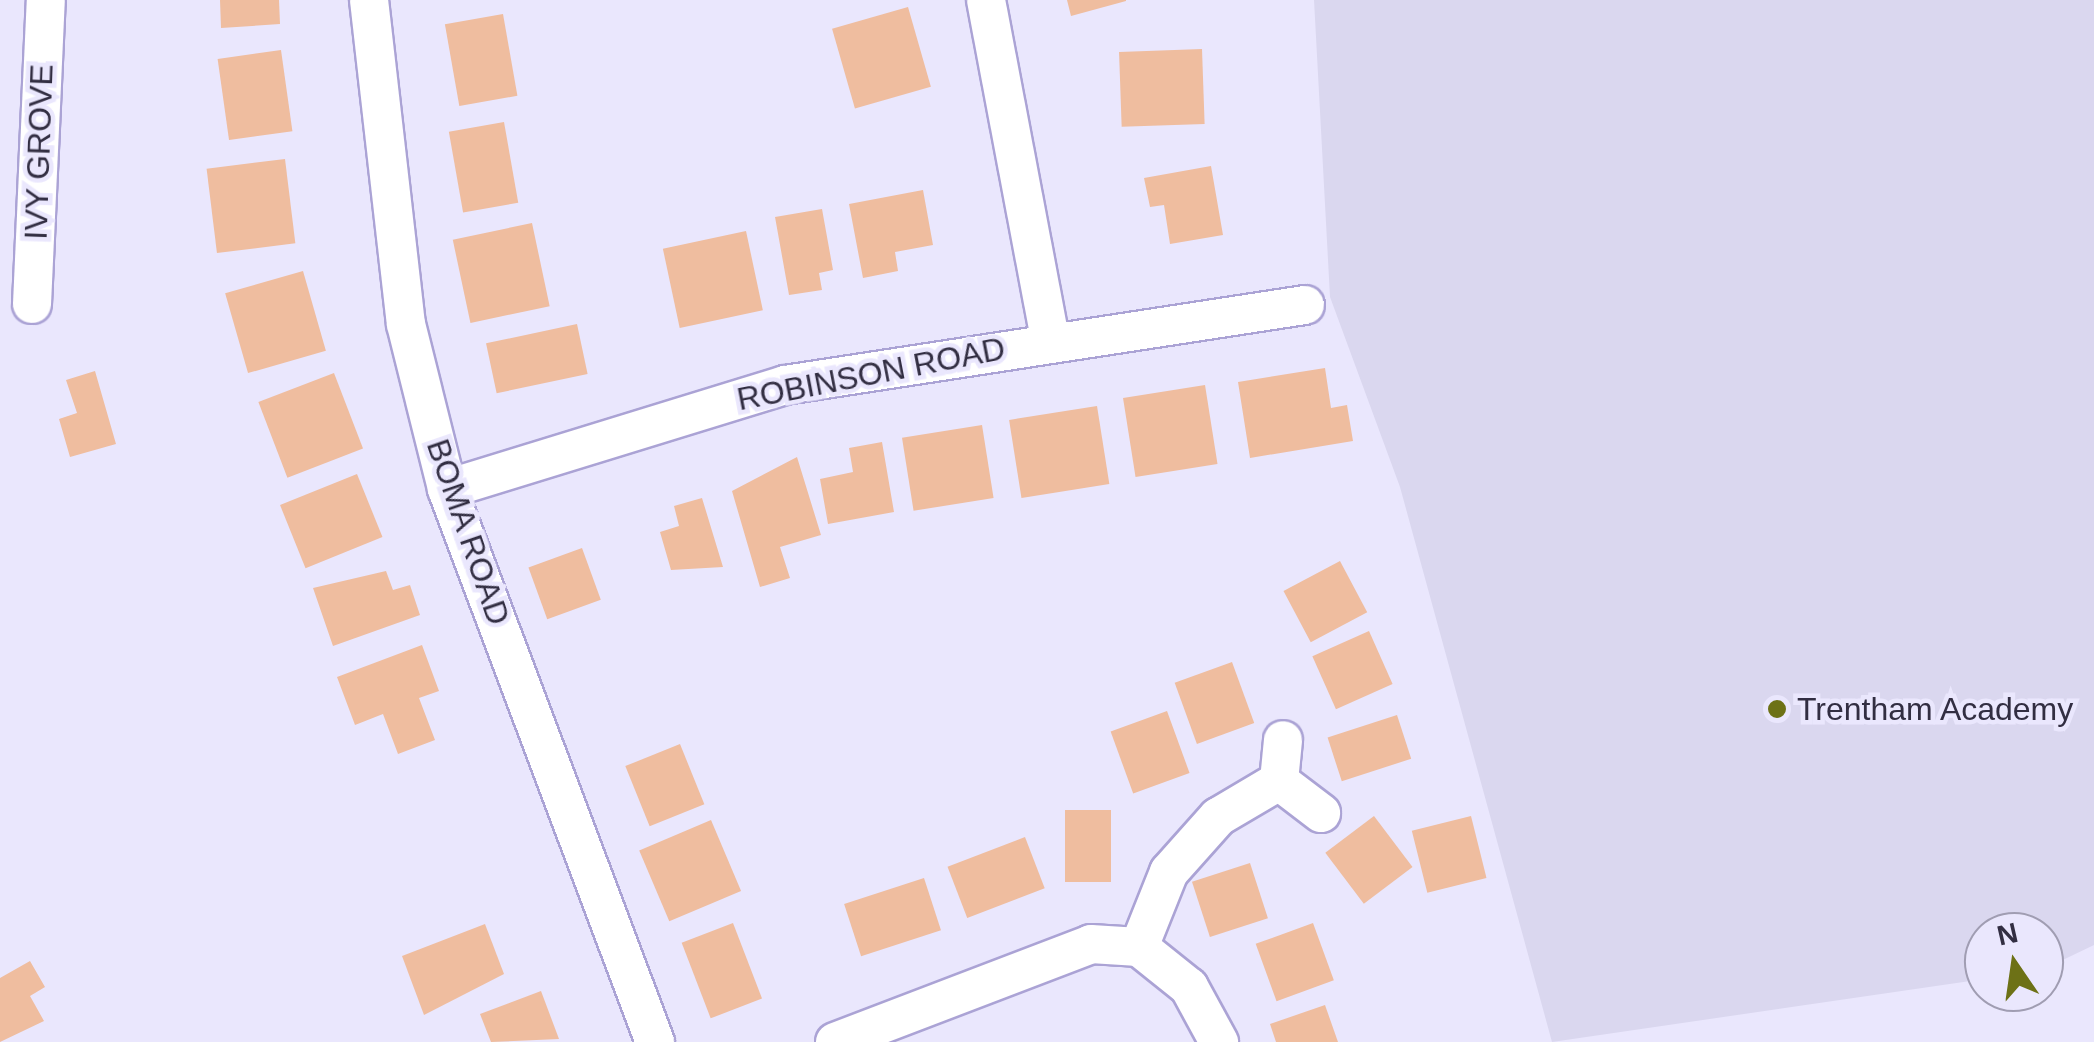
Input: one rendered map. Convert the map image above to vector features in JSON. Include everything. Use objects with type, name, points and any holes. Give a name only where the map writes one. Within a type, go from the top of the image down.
[{"type":"street","name":"IVY GROVE","points":[[32,304],[46,0]]},
{"type":"street","name":"BOMA ROAD","points":[[370,0],[406,324],[448,489],[654,1042]]},
{"type":"street","points":[[986,0],[1050,340]]},
{"type":"street","name":"ROBINSON ROAD","points":[[448,489],[785,384],[1050,340],[1305,305]]},
{"type":"street","points":[[1279,781],[1283,740]]},
{"type":"street","points":[[1279,781],[1322,813]]},
{"type":"street","points":[[1139,947],[1192,838],[1279,781]]},
{"type":"street","points":[[834,1042],[1091,944],[1139,947],[1189,987],[1219,1042]]},
{"type":"shaded area","name":"Trentham Academy","points":[[1314,0],[2094,0],[2094,945],[2064,959],[2064,912],[1964,912],[1964,982],[1552,1042],[1400,487],[1330,297]]},
{"type":"building","points":[[220,0],[279,0],[280,24],[221,28]]},
{"type":"building","points":[[1067,0],[1126,0],[1126,1],[1071,16]]},
{"type":"building","points":[[908,7],[931,87],[855,109],[832,29]]},
{"type":"building","points":[[503,14],[517,96],[459,106],[445,24]]},
{"type":"building","points":[[1202,49],[1205,124],[1122,127],[1119,52]]},
{"type":"building","points":[[281,50],[292,131],[229,140],[218,59]]},
{"type":"building","points":[[504,122],[518,203],[463,212],[449,132]]},
{"type":"building","points":[[285,159],[295,243],[217,253],[207,169]]},
{"type":"building","points":[[1211,166],[1223,235],[1170,244],[1164,205],[1150,207],[1144,178]]},
{"type":"building","points":[[923,190],[933,245],[895,252],[898,271],[863,278],[849,204]]},
{"type":"building","points":[[822,209],[833,270],[819,273],[822,290],[789,295],[775,217]]},
{"type":"building","points":[[532,223],[550,306],[470,323],[453,240]]},
{"type":"building","points":[[746,231],[763,310],[680,328],[663,249]]},
{"type":"building","points":[[303,271],[326,351],[248,373],[225,293]]},
{"type":"building","points":[[577,324],[588,374],[497,393],[486,343]]},
{"type":"building","points":[[1325,368],[1331,408],[1347,405],[1353,441],[1250,458],[1238,382]]},
{"type":"building","points":[[95,371],[116,444],[70,457],[59,419],[77,413],[66,380]]},
{"type":"building","points":[[334,373],[363,449],[287,478],[258,402]]},
{"type":"building","points":[[1205,385],[1218,464],[1136,477],[1123,398]]},
{"type":"building","points":[[1097,406],[1109,484],[1021,498],[1009,420]]},
{"type":"building","points":[[982,425],[994,498],[914,511],[902,438]]},
{"type":"building","points":[[882,442],[894,512],[828,524],[820,479],[853,472],[849,448]]},
{"type":"building","points":[[797,457],[821,535],[780,547],[790,578],[760,587],[732,491]]},
{"type":"building","points":[[357,474],[382,537],[306,568],[280,505]]},
{"type":"building","points":[[702,498],[723,567],[671,570],[660,532],[679,526],[674,506]]},
{"type":"building","points":[[582,548],[601,600],[547,619],[528,567]]},
{"type":"building","points":[[1340,561],[1367,612],[1311,642],[1283,591]]},
{"type":"building","points":[[386,571],[393,590],[410,585],[420,615],[333,646],[313,588]]},
{"type":"building","points":[[1369,631],[1393,684],[1336,709],[1312,656]]},
{"type":"building","points":[[422,645],[439,691],[419,698],[435,740],[398,754],[383,714],[355,725],[337,677]]},
{"type":"building","points":[[1232,662],[1254,723],[1197,744],[1175,683]]},
{"type":"building","points":[[1167,711],[1190,773],[1133,794],[1111,732]]},
{"type":"building","points":[[1397,715],[1411,759],[1342,781],[1328,738]]},
{"type":"building","points":[[680,744],[704,804],[650,826],[625,766]]},
{"type":"building","points":[[1065,810],[1111,810],[1111,882],[1065,882]]},
{"type":"building","points":[[1374,816],[1413,867],[1364,904],[1325,853]]},
{"type":"building","points":[[1471,816],[1486,878],[1427,893],[1412,831]]},
{"type":"building","points":[[711,820],[741,891],[669,921],[639,850]]},
{"type":"building","points":[[1025,837],[1045,888],[967,918],[948,867]]},
{"type":"building","points":[[1250,863],[1268,918],[1210,937],[1192,882]]},
{"type":"building","points":[[924,878],[941,930],[861,956],[844,904]]},
{"type":"building","points":[[733,923],[762,999],[711,1018],[682,943]]},
{"type":"building","points":[[1313,923],[1334,980],[1277,1001],[1256,944]]},
{"type":"building","points":[[485,924],[504,974],[424,1015],[402,956]]},
{"type":"building","points":[[30,961],[45,987],[30,996],[44,1021],[0,1042],[0,978]]},
{"type":"building","points":[[541,991],[559,1039],[491,1042],[480,1014]]},
{"type":"building","points":[[1325,1005],[1338,1042],[1276,1042],[1270,1024]]},
{"type":"place","name":"Trentham Academy","points":[[1777,709]]}]
